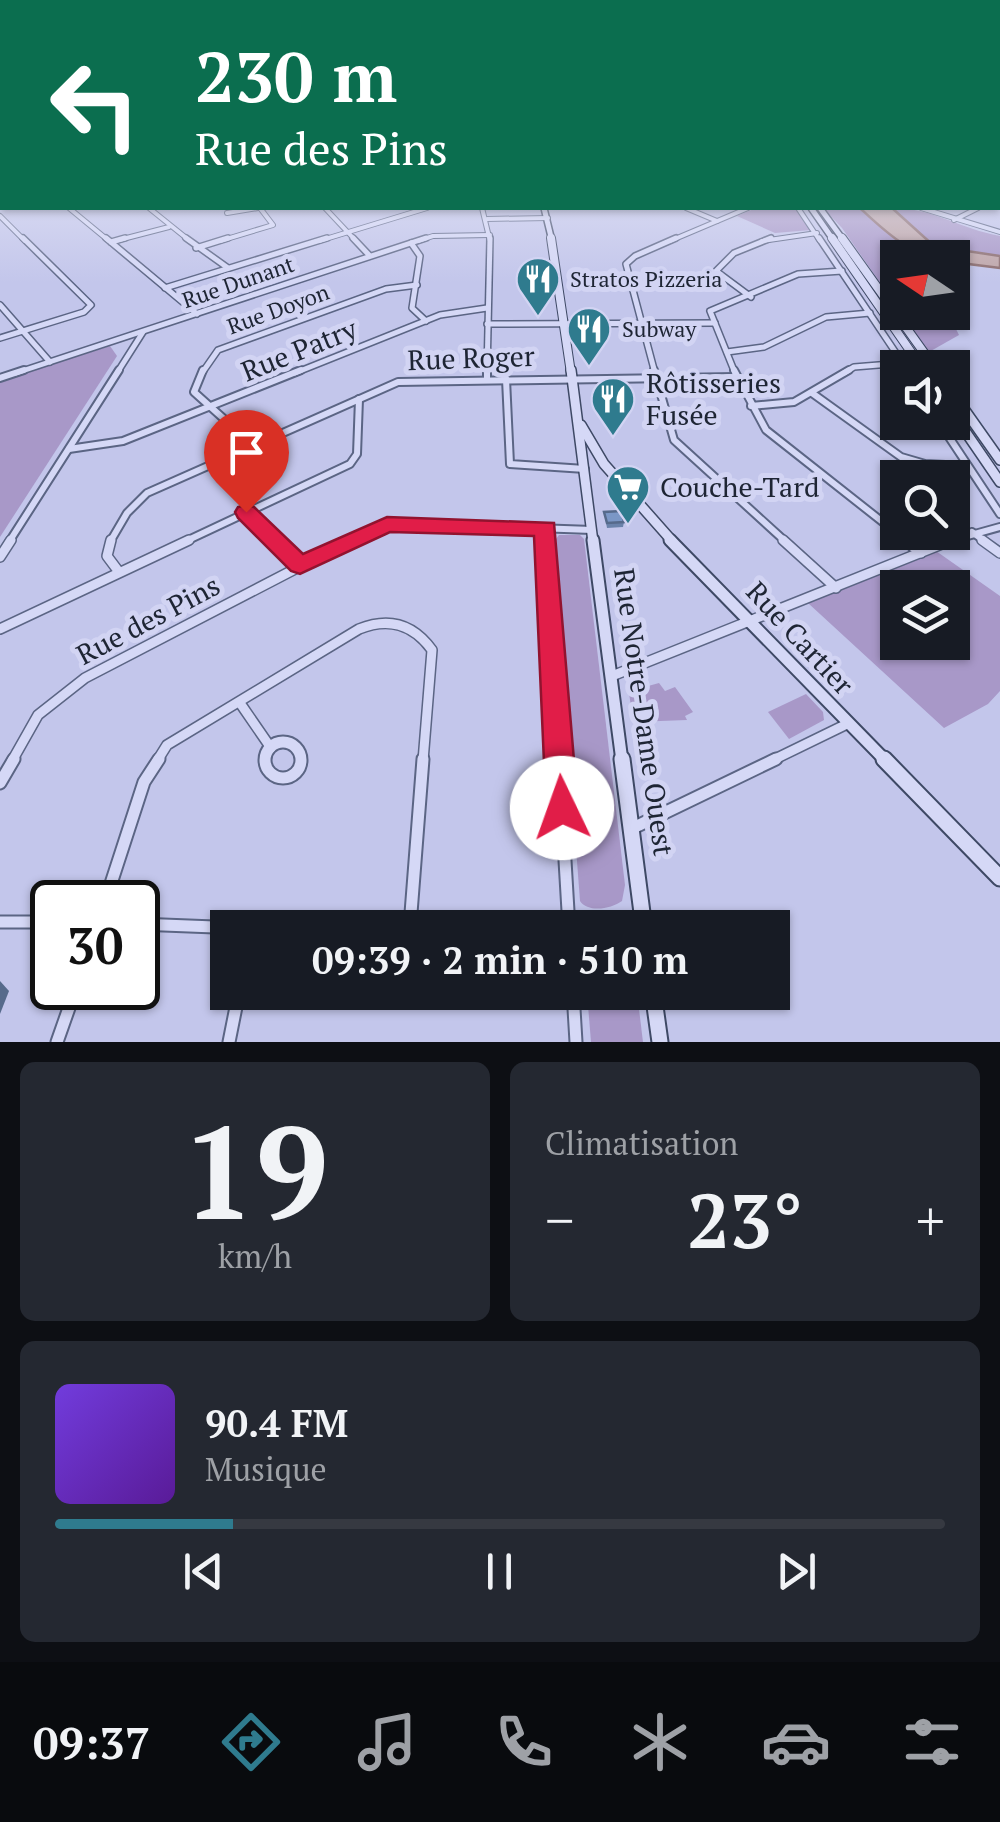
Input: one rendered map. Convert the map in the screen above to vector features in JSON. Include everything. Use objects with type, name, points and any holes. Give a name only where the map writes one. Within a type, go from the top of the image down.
[{"type":"street","points":[[71,210],[197,314]]},
{"type":"street","points":[[151,210],[196,248],[228,268]]},
{"type":"street","points":[[226,213],[246,210]]},
{"type":"street","points":[[196,248],[273,225],[261,210]]},
{"type":"street","points":[[327,210],[370,256]]},
{"type":"street","points":[[165,288],[420,210]]},
{"type":"street","points":[[483,210],[490,235],[487,379]]},
{"type":"street","name":"Rue Notre-Dame Ouest","points":[[545,210],[585,469],[643,910]]},
{"type":"street","points":[[691,210],[717,221]]},
{"type":"street","points":[[743,210],[627,262],[641,324],[669,428],[679,446],[836,588]]},
{"type":"street","points":[[800,210],[894,350]]},
{"type":"street","points":[[812,210],[910,350]]},
{"type":"street","points":[[821,210],[923,350]]},
{"type":"street","points":[[926,210],[1000,232]]},
{"type":"street","points":[[954,220],[974,210]]},
{"type":"street","points":[[0,216],[91,305],[84,312],[0,338]]},
{"type":"street","points":[[487,219],[548,218]]},
{"type":"street","points":[[110,242],[169,227]]},
{"type":"street","points":[[751,297],[718,276],[716,271],[724,260],[780,234],[816,232]]},
{"type":"street","name":"Rue Dunant","points":[[0,378],[438,235],[490,235]]},
{"type":"street","points":[[411,243],[420,256],[412,308],[426,320]]},
{"type":"street","points":[[842,270],[802,273],[751,297],[711,308],[715,323],[737,377],[766,430],[921,553]]},
{"type":"street","name":"Rue Doyon","points":[[210,408],[194,388],[208,360],[218,350],[386,289],[417,285]]},
{"type":"street","points":[[0,305],[50,362]]},
{"type":"street","name":"Rue Patry","points":[[69,449],[124,442],[426,320],[451,311],[487,308]]},
{"type":"street","points":[[727,352],[764,347],[826,317],[870,313]]},
{"type":"street","points":[[487,324],[715,323]]},
{"type":"street","points":[[2,551],[143,332]]},
{"type":"street","points":[[751,406],[787,404],[854,368],[880,367]]},
{"type":"street","name":"Rue Roger","points":[[119,572],[107,551],[135,502],[147,493],[408,379],[737,377]]},
{"type":"street","points":[[506,379],[510,464],[585,469]]},
{"type":"street","points":[[812,393],[908,460]]},
{"type":"street","points":[[0,629],[354,460],[359,399]]},
{"type":"street","points":[[210,408],[253,445]]},
{"type":"street","points":[[970,418],[1000,460]]},
{"type":"street","name":"Rue Cartier","points":[[578,420],[604,464],[650,519],[1000,878]]},
{"type":"street","points":[[970,438],[1000,482]]},
{"type":"street","points":[[970,472],[1000,514]]},
{"type":"street","points":[[246,512],[300,565]]},
{"type":"street","name":"Rue des Pins","points":[[0,784],[29,727],[48,704],[65,692],[300,565],[387,525],[592,530]]},
{"type":"street","points":[[612,676],[972,532],[1000,527]]},
{"type":"street","points":[[546,528],[568,910]]},
{"type":"street","points":[[972,532],[1000,553]]},
{"type":"street","points":[[112,880],[149,769],[174,738],[370,624],[386,622],[411,626],[427,642],[432,659],[411,910]]},
{"type":"street","points":[[240,702],[272,748]]},
{"type":"street","points":[[634,828],[847,724]]},
{"type":"street","points":[[0,922],[30,922]]},
{"type":"street","points":[[160,925],[210,927]]},
{"type":"street","points":[[57,1042],[68,1010]]},
{"type":"street","points":[[229,1042],[235,1010]]},
{"type":"street","points":[[574,1010],[576,1042]]},
{"type":"street","points":[[656,1010],[660,1042]]},
{"type":"shaded area","points":[[751,210],[796,210],[811,230],[775,233],[737,216]]},
{"type":"shaded area","points":[[825,210],[862,210],[899,240],[880,240],[880,283]]},
{"type":"shaded area","points":[[862,210],[894,210],[927,240],[899,240]]},
{"type":"shaded area","points":[[894,210],[919,211],[1000,236],[1000,256],[970,251],[970,240],[927,240]]},
{"type":"shaded area","points":[[970,251],[1000,256],[1000,268],[970,264]]},
{"type":"shaded area","points":[[914,330],[956,330],[959,335],[928,350]]},
{"type":"shaded area","points":[[110,346],[117,356],[0,537],[0,381]]},
{"type":"shaded area","points":[[559,535],[580,535],[584,539],[625,885],[622,901],[600,909],[580,901],[553,543]]},
{"type":"shaded area","points":[[936,551],[963,570],[889,570]]},
{"type":"shaded area","points":[[880,574],[880,660],[970,660],[970,575],[1000,596],[1000,691],[988,704],[944,728],[808,603]]},
{"type":"shaded area","points":[[637,679],[641,688],[659,683],[665,691],[675,687],[693,712],[685,716],[687,720],[633,722],[628,685]]},
{"type":"shaded area","points":[[806,694],[823,712],[824,720],[789,739],[768,712]]},
{"type":"shaded area","points":[[588,1010],[639,1010],[643,1042],[591,1042]]},
{"type":"building","points":[[621,511],[624,522],[607,523],[604,512]]},
{"type":"place","name":"Stratos Pizzeria","points":[[538,317]]},
{"type":"place","name":"Subway","points":[[589,367]]},
{"type":"place","name":"Rôtisseries Fusée","points":[[613,437]]},
{"type":"place","name":"Couche-Tard","points":[[628,525]]},
{"type":"route","points":[[246,512],[300,565],[387,525],[546,528],[562,808]]}]
